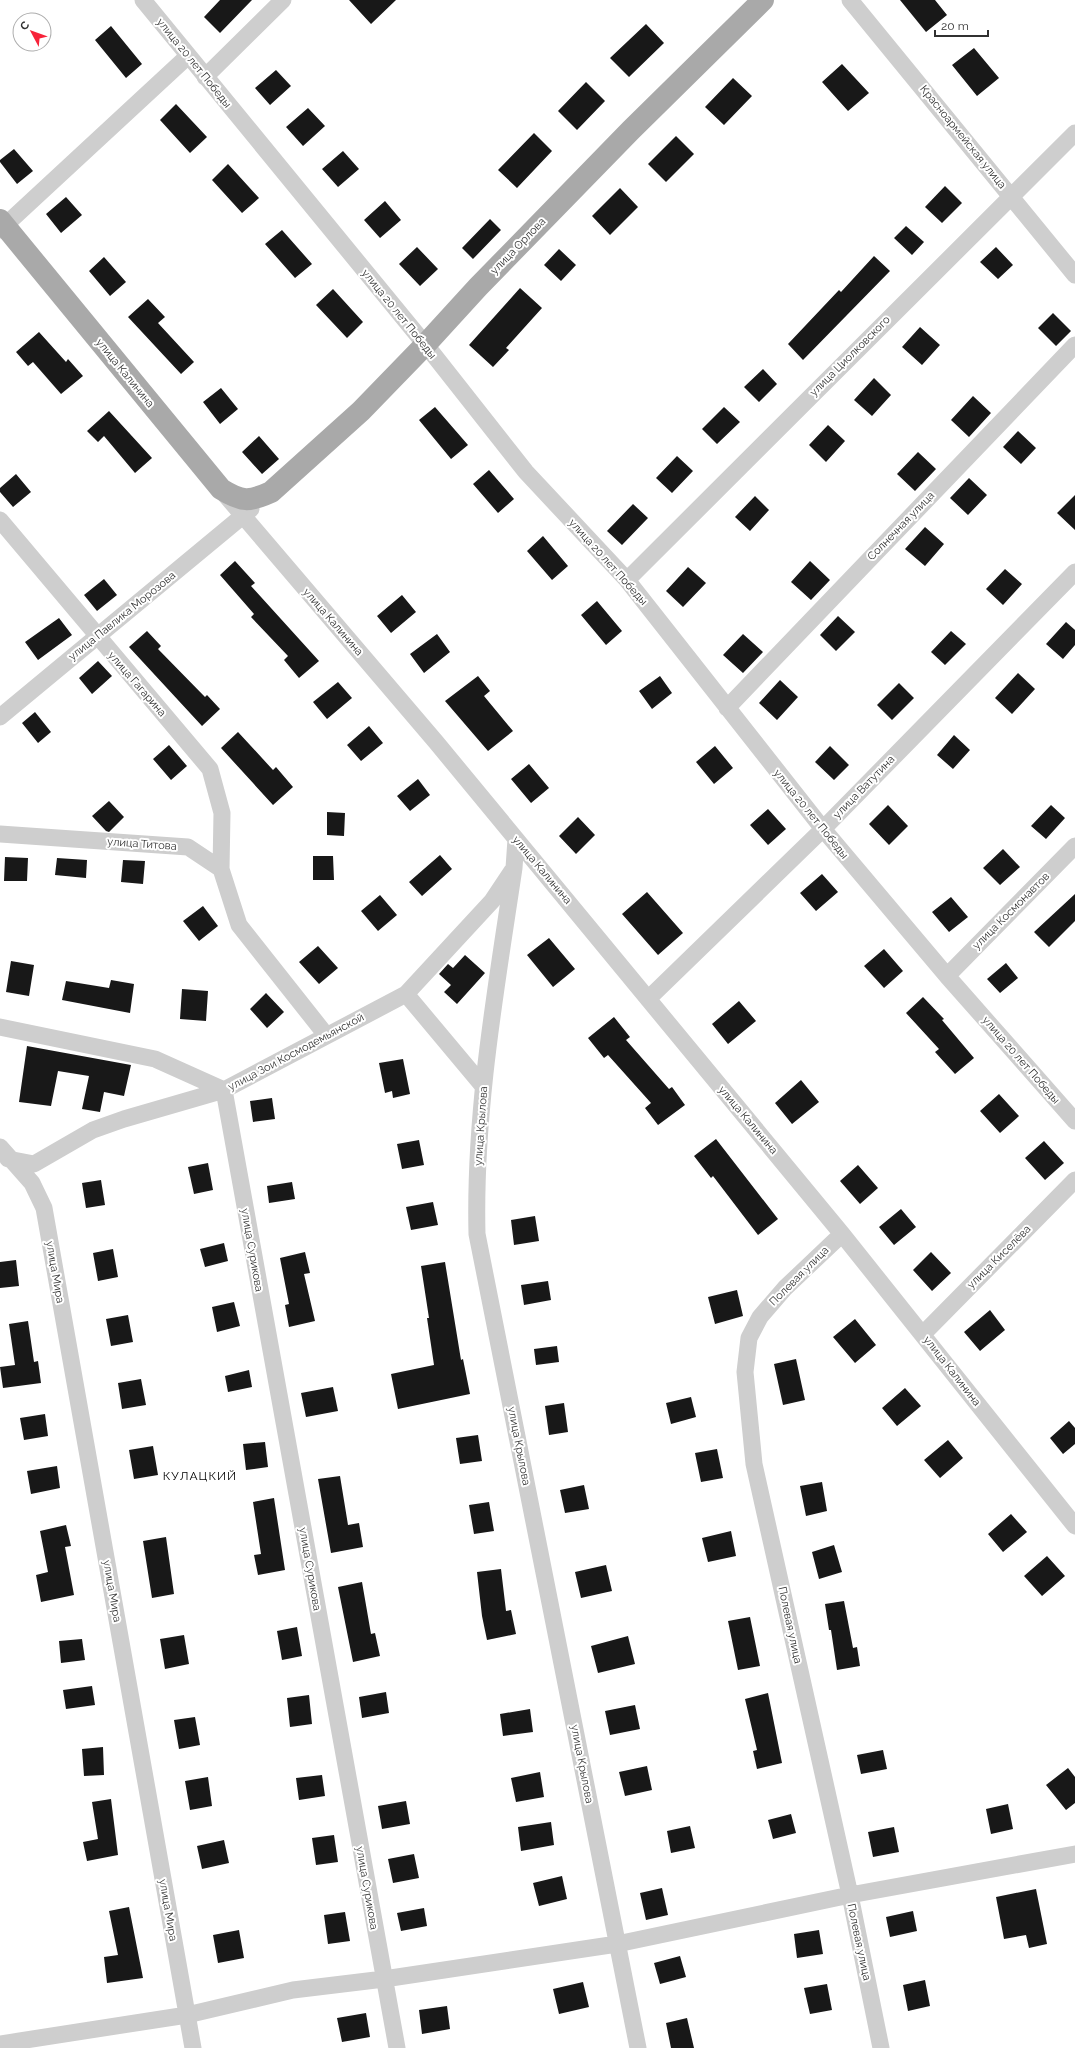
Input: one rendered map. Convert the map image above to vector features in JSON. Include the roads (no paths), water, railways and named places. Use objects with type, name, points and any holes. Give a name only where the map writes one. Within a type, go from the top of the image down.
[{"type":"main road","name":"улица Орлова","points":[[271,492],[361,411],[425,345],[478,287],[631,130],[763,0]]},
{"type":"main road","name":"улица Калинина","points":[[1,225],[221,489]]},
{"type":"main road","points":[[221,489],[235,498],[247,500],[256,499],[271,492]]},
{"type":"street","name":"улица 20 лет Победы","points":[[143,0],[425,345],[526,472],[626,580],[823,829],[947,976],[1075,1121]]},
{"type":"street","points":[[205,77],[283,0]]},
{"type":"street","name":"Красноармейская улица","points":[[850,0],[1075,275]]},
{"type":"street","points":[[1,225],[188,56]]},
{"type":"street","name":"улица Циолковского","points":[[626,580],[1075,132]]},
{"type":"street","name":"Солнечная улица","points":[[727,708],[1075,345]]},
{"type":"street","name":"улица Калинина","points":[[221,489],[516,839],[842,1234],[1075,1526]]},
{"type":"street","name":"улица Павлика Морозова","points":[[0,717],[271,492]]},
{"type":"street","name":"улица Гагарина","points":[[0,520],[97,637],[210,769],[222,813],[221,869]]},
{"type":"street","name":"улица Ватутина","points":[[648,999],[823,829],[1075,572]]},
{"type":"street","name":"улица Титова","points":[[0,834],[188,847],[221,869]]},
{"type":"street","name":"улица Крылова","points":[[516,839],[514,868],[483,1086],[476,1190],[478,1234],[638,2048]]},
{"type":"street","name":"улица Космонавтов","points":[[947,976],[1075,846]]},
{"type":"street","name":"улица Зои Космодемьянской","points":[[0,1027],[155,1060],[224,1090],[406,994],[492,901],[514,868]]},
{"type":"street","points":[[221,869],[239,925],[326,1035]]},
{"type":"street","points":[[406,994],[483,1086]]},
{"type":"street","points":[[4,1155],[34,1164],[93,1130],[124,1119],[224,1090]]},
{"type":"street","name":"улица Сурикова","points":[[224,1090],[397,2048]]},
{"type":"street","name":"улица Мира","points":[[4,1155],[32,1183],[44,1208],[192,2048]]},
{"type":"street","name":"улица Киселёва","points":[[923,1334],[1075,1180]]},
{"type":"street","name":"Полевая улица","points":[[842,1234],[785,1288],[760,1317],[749,1338],[745,1372],[754,1464],[850,1895],[881,2048]]},
{"type":"street","points":[[0,2044],[187,2015],[293,1990],[384,1979],[617,1944],[850,1895],[1075,1854]]},
{"type":"district","name":"КУЛАЦКИЙ","points":[[200,1476]]}]
